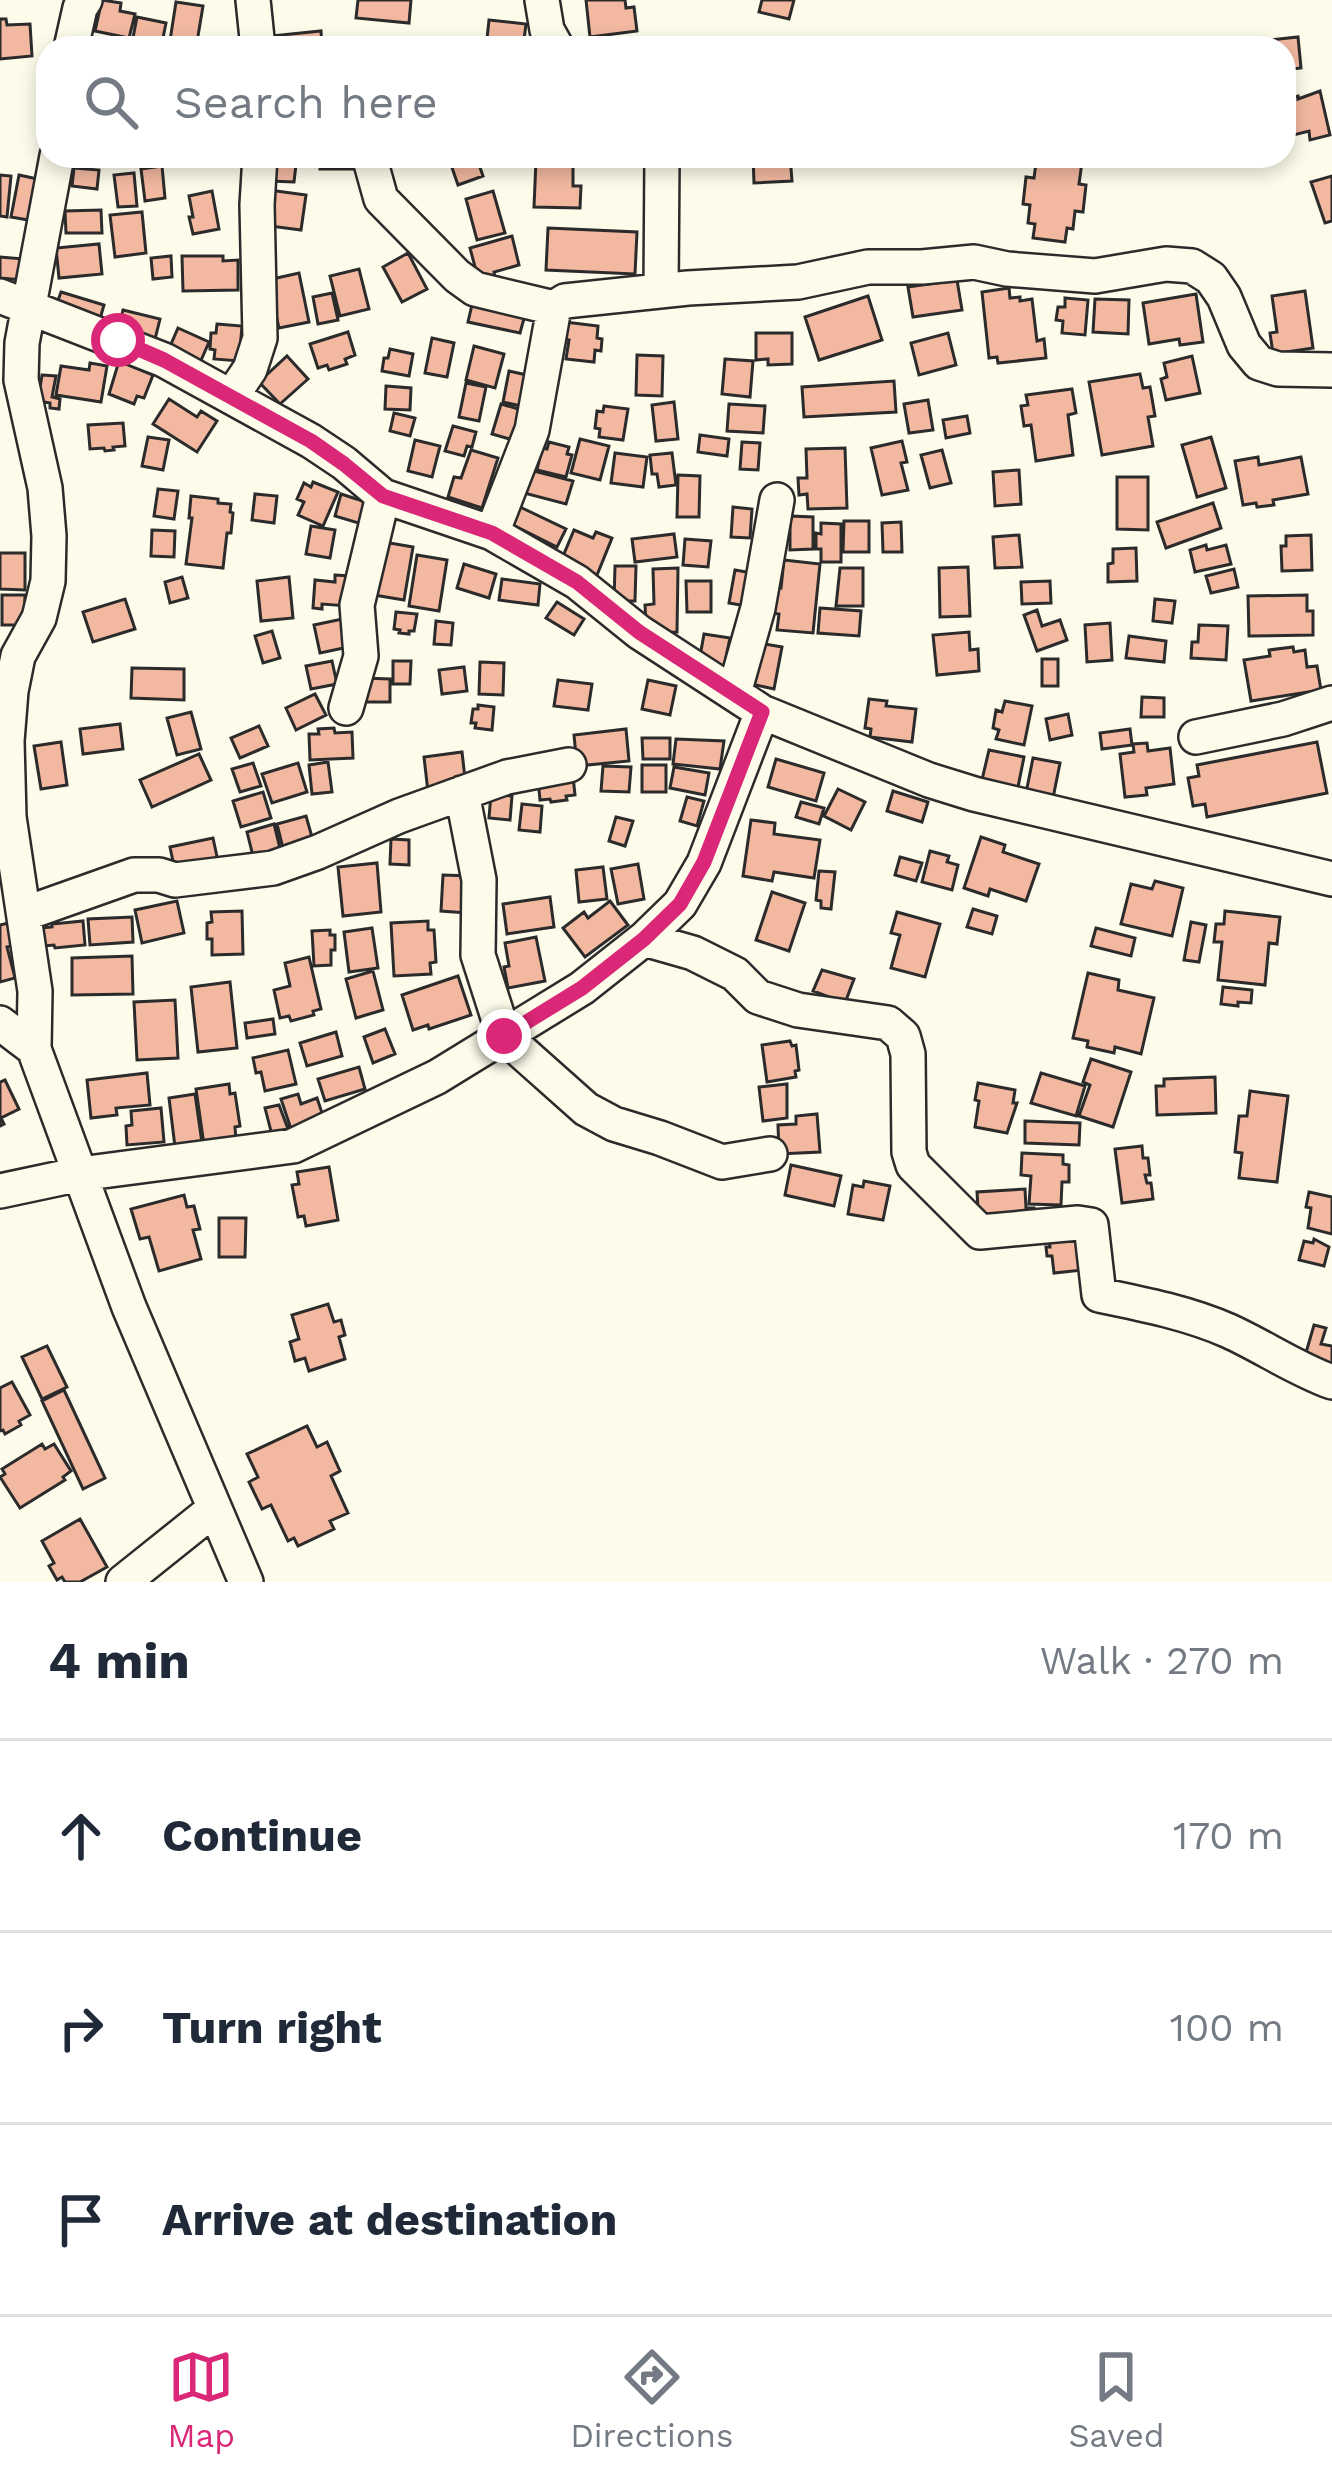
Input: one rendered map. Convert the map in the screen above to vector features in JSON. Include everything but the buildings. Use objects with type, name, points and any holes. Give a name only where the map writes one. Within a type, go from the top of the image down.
[{"type":"street","points":[[74,36],[85,0]]},
{"type":"street","points":[[253,0],[257,36]]},
{"type":"street","points":[[542,0],[551,36]]},
{"type":"street","points":[[54,168],[15,302],[22,344],[21,380],[45,488],[49,536],[47,581],[39,618],[18,656],[7,741],[9,818],[35,991],[34,1049],[129,1307],[246,1582]]},
{"type":"street","points":[[232,396],[250,369],[260,338],[259,168]]},
{"type":"street","points":[[372,168],[380,199],[457,276],[475,289],[554,308],[565,301],[661,290],[798,282],[868,267],[974,262],[1096,276],[1166,264],[1192,266],[1210,278],[1224,297],[1244,345],[1259,363],[1332,370]]},
{"type":"street","points":[[661,290],[662,168]]},
{"type":"street","points":[[15,302],[164,360],[311,441],[383,496],[492,533],[577,582],[639,632],[762,712],[974,794],[1332,879]]},
{"type":"street","points":[[492,533],[532,430],[554,308]]},
{"type":"street","points":[[346,708],[361,656],[357,605],[383,496]]},
{"type":"street","points":[[734,693],[758,608],[778,500]]},
{"type":"street","points":[[1196,737],[1283,719],[1332,703]]},
{"type":"street","points":[[0,1191],[80,1174],[293,1146],[437,1077],[582,988],[680,904],[704,862],[762,712]]},
{"type":"street","points":[[24,914],[134,875],[176,880],[273,868],[507,777],[569,765]]},
{"type":"street","points":[[462,793],[478,880],[478,956],[504,1036],[586,1109],[614,1124],[722,1162],[770,1154]]},
{"type":"street","points":[[644,939],[693,953],[735,974],[758,997],[798,1010],[888,1023],[903,1036],[913,1165],[980,1232],[1078,1223],[1091,1226],[1099,1294],[1223,1328],[1332,1382]]},
{"type":"street","points":[[0,1023],[34,1049]]},
{"type":"street","points":[[122,1582],[214,1510]]},
{"type":"route","points":[[118,340],[164,360],[311,441],[383,496],[492,533],[577,582],[639,632],[762,712],[704,862],[680,904],[582,988],[504,1036]]}]
